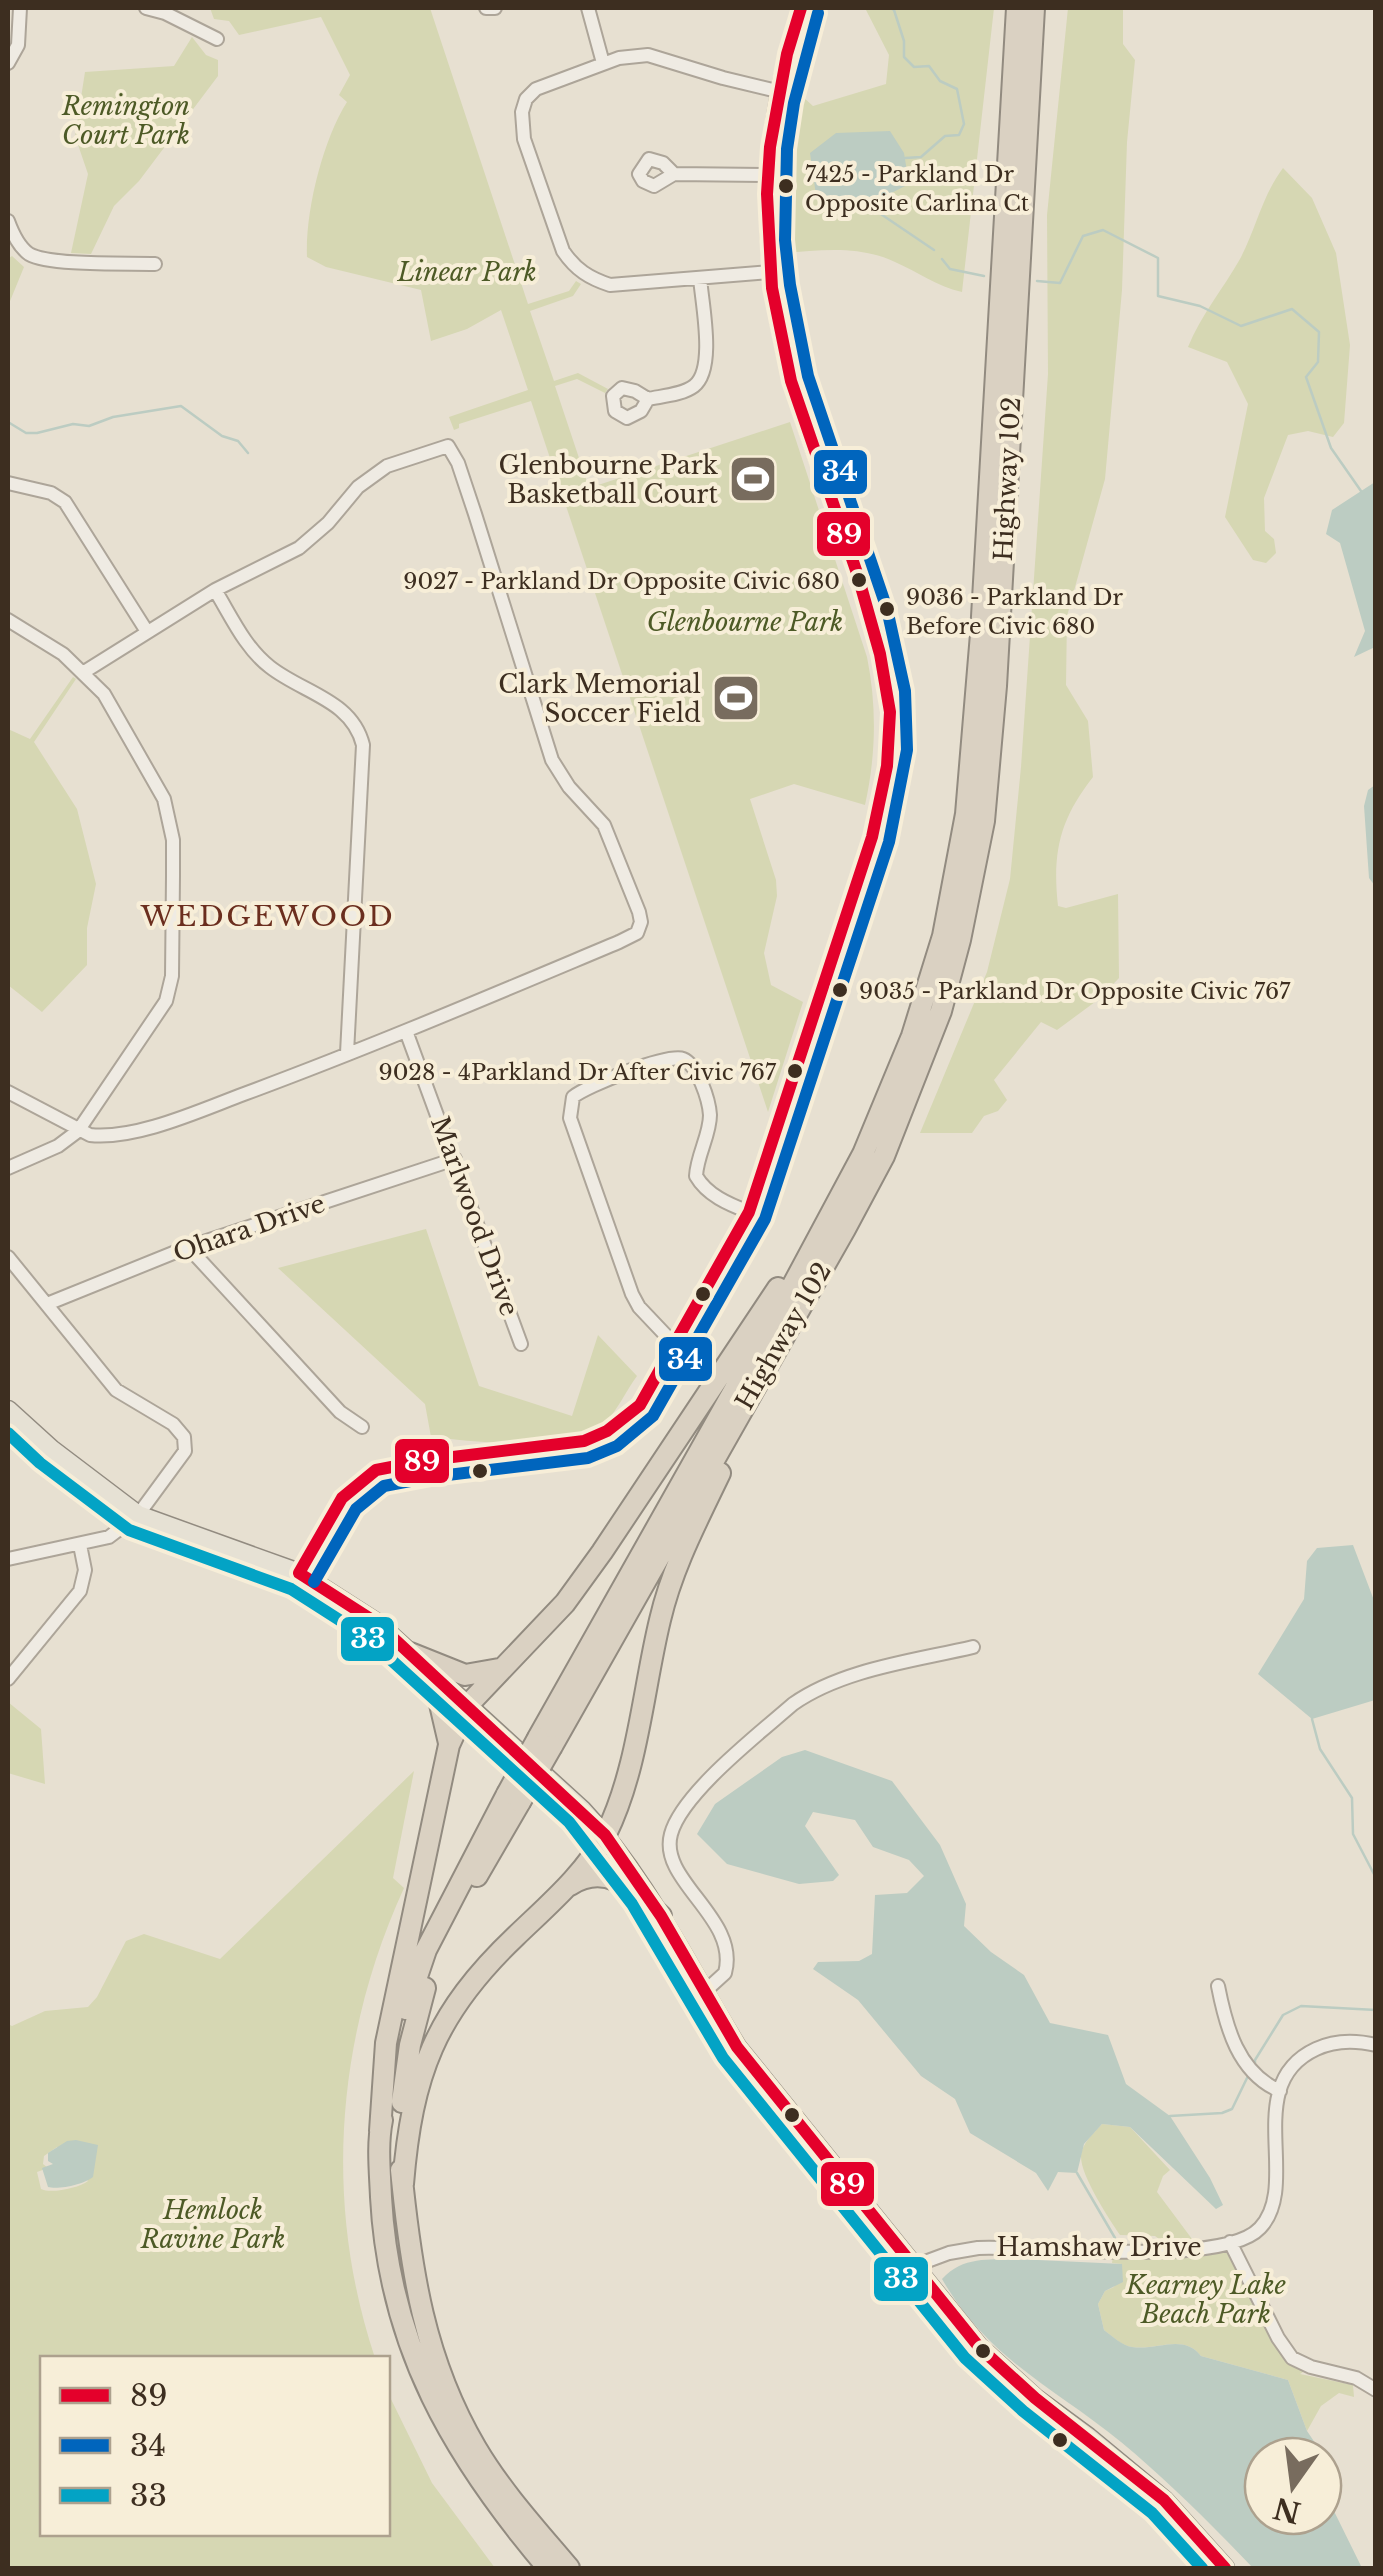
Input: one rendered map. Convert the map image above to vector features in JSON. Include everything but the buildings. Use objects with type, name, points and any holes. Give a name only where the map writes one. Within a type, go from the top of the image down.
[{"type":"highway","name":"Highway 102","points":[[548,2568],[464,2460],[410,2348],[382,2228],[380,2130],[402,2022],[426,1950],[545,1742],[840,1196],[870,1137],[912,1036],[943,936],[966,814],[981,634],[1017,8]]},
{"type":"highway","name":"Highway 102","points":[[545,1742],[884,1156],[935,1028],[960,940],[984,821],[997,666],[1034,8]]},
{"type":"highway","points":[[380,2130],[386,2043],[449,1745],[467,1706],[565,1603],[840,1196]]},
{"type":"highway","points":[[403,2184],[412,2104],[444,2021],[470,1982],[586,1864],[605,1834],[620,1797],[660,1618],[679,1559],[824,1264]]},
{"type":"highway","points":[[410,1654],[465,1675],[499,1669]]},
{"type":"highway","points":[[433,1674],[449,1745]]},
{"type":"highway","name":"Highway 102","points":[[514,1798],[426,1987],[410,2045],[399,2148],[409,2251],[419,2304],[458,2416],[500,2484],[569,2568]]},
{"type":"highway","points":[[560,1892],[582,1877],[599,1874],[614,1878],[661,1916]]},
{"type":"main road","points":[[8,1410],[64,1460],[138,1515],[300,1573],[377,1623],[605,1834],[661,1916],[737,2047],[979,2347],[1009,2377],[1164,2500],[1225,2568]]},
{"type":"street","points":[[8,62],[18,45],[20,8]]},
{"type":"street","points":[[146,8],[165,13],[217,39]]},
{"type":"street","points":[[486,8],[494,8]]},
{"type":"street","points":[[588,8],[603,63]]},
{"type":"street","points":[[300,1573],[342,1498],[376,1470],[584,1441],[607,1430],[640,1405],[749,1212],[872,837],[887,778],[888,694],[872,628],[791,380],[770,272],[766,175],[777,90],[801,8]]},
{"type":"street","points":[[770,272],[610,285],[585,275],[563,251],[524,139],[522,112],[526,99],[536,89],[631,55],[648,55],[777,90]]},
{"type":"street","points":[[674,174],[766,175]]},
{"type":"street","points":[[8,221],[30,254],[48,260],[154,264]]},
{"type":"street","points":[[648,399],[683,392],[696,385],[703,375],[707,361],[700,278]]},
{"type":"street","points":[[8,1092],[78,1130],[106,1136],[178,1119],[406,1031],[619,942],[637,933],[641,922],[631,884],[604,825],[569,788],[552,760],[476,514],[448,446],[387,466],[358,488],[299,548],[215,590],[84,672]]},
{"type":"street","points":[[8,483],[51,494],[65,502],[146,630]]},
{"type":"street","points":[[215,590],[250,647],[270,667],[348,714],[359,729],[363,745],[347,1053]]},
{"type":"street","points":[[8,620],[63,654],[104,694],[164,799],[174,876],[172,976],[166,1001],[78,1130],[44,1154],[8,1168]]},
{"type":"street","name":"Marlwood Drive","points":[[406,1031],[521,1344]]},
{"type":"street","points":[[675,1345],[635,1302],[570,1118],[573,1097],[656,1063],[686,1060],[695,1070],[710,1119],[696,1162],[696,1176],[711,1194],[749,1212]]},
{"type":"street","name":"Ohara Drive","points":[[47,1304],[188,1247],[455,1159]]},
{"type":"street","points":[[188,1247],[340,1412],[362,1427]]},
{"type":"street","points":[[8,1257],[116,1390],[173,1424],[184,1438],[185,1451],[138,1515],[108,1537],[8,1559]]},
{"type":"street","points":[[8,1679],[80,1591],[85,1570],[80,1545]]},
{"type":"street","points":[[703,1993],[725,1973],[727,1944],[681,1876],[670,1846],[674,1826],[699,1790],[809,1693],[837,1681],[973,1647]]},
{"type":"street","points":[[1218,1986],[1232,2039],[1263,2084],[1280,2091],[1288,2070],[1319,2047],[1343,2041],[1376,2045]]},
{"type":"street","name":"Hamshaw Drive","points":[[914,2266],[949,2253],[978,2248],[1188,2251],[1251,2236],[1271,2211],[1280,2091]]},
{"type":"street","points":[[1230,2242],[1292,2358],[1310,2367],[1356,2378],[1376,2390]]},
{"type":"green space","points":[[210,8],[430,8],[528,304],[569,291],[576,281],[581,284],[573,296],[530,311],[554,381],[578,373],[608,389],[605,393],[577,379],[555,386],[589,488],[790,422],[867,657],[874,731],[865,805],[794,784],[750,799],[776,880],[777,896],[764,953],[771,985],[803,1002],[768,1112],[531,401],[459,424],[454,430],[449,417],[528,390],[501,310],[467,329],[431,341],[421,290],[326,267],[307,257],[317,176],[347,102],[339,95],[350,75],[321,17],[239,35],[229,21],[214,19]]},
{"type":"green space","points":[[865,8],[994,8],[962,292],[868,253],[784,253],[784,159],[794,89],[813,106],[886,84],[889,55]]},
{"type":"green space","points":[[1068,8],[1123,8],[1123,44],[1135,60],[1127,142],[1122,290],[1105,479],[1067,616],[1066,685],[1088,721],[1093,777],[1066,822],[1056,869],[1058,906],[1066,908],[1118,894],[1119,978],[1099,999],[1057,1030],[1041,1022],[994,1080],[1007,1100],[998,1111],[984,1116],[972,1133],[920,1133],[987,972],[1010,879],[1048,374],[1047,215]]},
{"type":"green space","name":"Remington Court Park","points":[[192,37],[206,55],[218,60],[218,76],[139,181],[114,206],[91,254],[71,253],[88,174],[75,136],[85,72],[174,66]]},
{"type":"green space","points":[[1283,168],[1312,198],[1336,253],[1350,345],[1344,423],[1333,437],[1308,431],[1288,435],[1264,498],[1265,531],[1274,539],[1276,553],[1266,563],[1253,560],[1225,517],[1248,404],[1227,362],[1188,347],[1240,259]]},
{"type":"green space","points":[[12,256],[24,267],[8,306],[8,259]]},
{"type":"green space","points":[[73,677],[76,679],[34,742],[77,809],[96,884],[87,928],[87,965],[42,1012],[8,985],[8,729],[30,739]]},
{"type":"green space","points":[[426,1229],[479,1386],[572,1416],[598,1335],[637,1376],[606,1421],[569,1438],[546,1441],[497,1443],[431,1437],[425,1404],[278,1268]]},
{"type":"green space","points":[[8,1702],[41,1729],[45,1784],[8,1773]]},
{"type":"green space","name":"Hemlock Ravine Park","points":[[414,1771],[393,1878],[404,1888],[363,2002],[344,2120],[348,2240],[374,2356],[40,2356],[40,2536],[390,2536],[390,2397],[432,2483],[495,2568],[8,2568],[8,2024],[12,2026],[45,2011],[88,2007],[126,1941],[144,1934],[220,1959]],"holes":[[[57,2147],[88,2181],[78,2186],[41,2189],[37,2172],[48,2168],[43,2164],[44,2156]]]},
{"type":"green space","points":[[1102,2124],[1130,2127],[1170,2170],[1157,2192],[1192,2239],[1186,2248],[1171,2248],[1155,2236],[1120,2235],[1082,2165],[1083,2148]]},
{"type":"green space","name":"Kearney Lake Beach Park","points":[[1230,2242],[1286,2348],[1311,2367],[1300,2374],[1353,2385],[1354,2397],[1339,2393],[1321,2406],[1307,2431],[1288,2380],[1201,2356],[1186,2345],[1128,2346],[1104,2330],[1098,2304],[1105,2291],[1114,2287],[1122,2264],[1112,2263],[1114,2250]]},
{"type":"shaded area","points":[[890,131],[904,153],[909,184],[848,215],[816,195],[810,153],[836,133]]},
{"type":"shaded area","points":[[1375,482],[1375,647],[1354,657],[1365,631],[1340,543],[1326,534],[1332,510]]},
{"type":"shaded area","points":[[1375,785],[1375,886],[1369,878],[1364,806],[1368,790]]},
{"type":"shaded area","points":[[1353,1545],[1375,1603],[1375,1700],[1312,1719],[1258,1674],[1304,1599],[1307,1561],[1317,1548]]},
{"type":"shaded area","points":[[805,1750],[892,1781],[940,1845],[966,1904],[964,1926],[991,1952],[1024,1975],[1050,2023],[1108,2035],[1126,2084],[1170,2116],[1223,2205],[1216,2209],[1130,2127],[1102,2124],[1084,2144],[1077,2173],[1058,2172],[1048,2191],[1036,2173],[970,2133],[955,2099],[921,2076],[858,2000],[813,1969],[818,1962],[859,1961],[872,1954],[875,1895],[907,1893],[924,1876],[909,1860],[873,1847],[855,1820],[813,1812],[805,1826],[839,1875],[833,1881],[799,1884],[727,1864],[697,1834],[715,1804],[782,1757]]},
{"type":"shaded area","points":[[76,2140],[98,2145],[93,2177],[72,2186],[48,2187],[42,2168],[53,2164],[48,2161],[48,2153]]},
{"type":"shaded area","points":[[986,2260],[1122,2264],[1123,2282],[1105,2291],[1098,2304],[1104,2330],[1125,2345],[1186,2345],[1201,2356],[1288,2380],[1310,2436],[1243,2436],[1243,2536],[1343,2536],[1343,2529],[1362,2568],[1253,2568],[1138,2457],[1023,2370],[980,2331],[942,2279],[958,2266]]},
{"type":"waterway","points":[[890,8],[904,41],[904,57],[914,67],[929,66],[940,81],[957,89],[964,124],[959,135],[945,136],[921,157],[905,158]]},
{"type":"waterway","points":[[866,204],[934,250]]},
{"type":"waterway","points":[[1037,281],[1060,283],[1083,236],[1103,230],[1158,258],[1158,296],[1200,306],[1241,326],[1292,309],[1319,332],[1318,362],[1306,377],[1331,448],[1361,491]]},
{"type":"waterway","points":[[942,259],[950,269],[984,276]]},
{"type":"waterway","points":[[8,422],[26,433],[37,433],[181,406],[222,436],[238,441],[248,453]]},
{"type":"waterway","points":[[1312,1719],[1320,1749],[1352,1798],[1353,1834],[1376,1878]]},
{"type":"waterway","points":[[1255,2065],[1283,2015],[1301,2006],[1376,2010]]},
{"type":"waterway","points":[[1170,2116],[1232,2109],[1248,2076]]},
{"type":"waterway","points":[[1077,2173],[1115,2238],[1114,2246]]},
{"type":"transit line","name":"89","points":[[801,8],[787,54],[770,147],[767,194],[772,288],[791,381],[858,576],[880,654],[890,712],[887,766],[872,837],[749,1212],[640,1405],[607,1431],[584,1441],[376,1470],[342,1498],[299,1573],[377,1623],[605,1835],[661,1916],[737,2047],[979,2347],[1035,2398],[1164,2500],[1225,2568]]},
{"type":"transit line","name":"34","points":[[314,1582],[356,1509],[384,1486],[588,1458],[617,1446],[653,1416],[765,1219],[889,842],[907,750],[905,691],[887,609],[808,376],[785,240],[787,149],[794,103],[818,13]]},
{"type":"transit line","name":"33","points":[[8,1433],[40,1463],[129,1530],[291,1589],[366,1637],[569,1822],[632,1904],[723,2058],[965,2358],[1023,2411],[1152,2513],[1202,2568]]},
{"type":"place","name":"7425 - Parkland Dr Opposite Carlina Ct","points":[[786,186]]},
{"type":"place","name":"Glenbourne Park Basketball Court","points":[[753,479]]},
{"type":"place","name":"9027 - Parkland Dr Opposite Civic 680","points":[[859,580]]},
{"type":"place","name":"9036 - Parkland Dr Before Civic 680","points":[[887,609]]},
{"type":"place","name":"Clark Memorial Soccer Field","points":[[736,698]]},
{"type":"place","name":"9035 - Parkland Dr Opposite Civic 767","points":[[840,990]]},
{"type":"place","name":"9028 - 4Parkland Dr After Civic 767","points":[[795,1071]]},
{"type":"district","name":"WEDGEWOOD","points":[[268,916]]},
{"type":"park label","name":"Linear Park","points":[[467,272]]},
{"type":"park label","name":"Glenbourne Park","points":[[745,622]]}]
